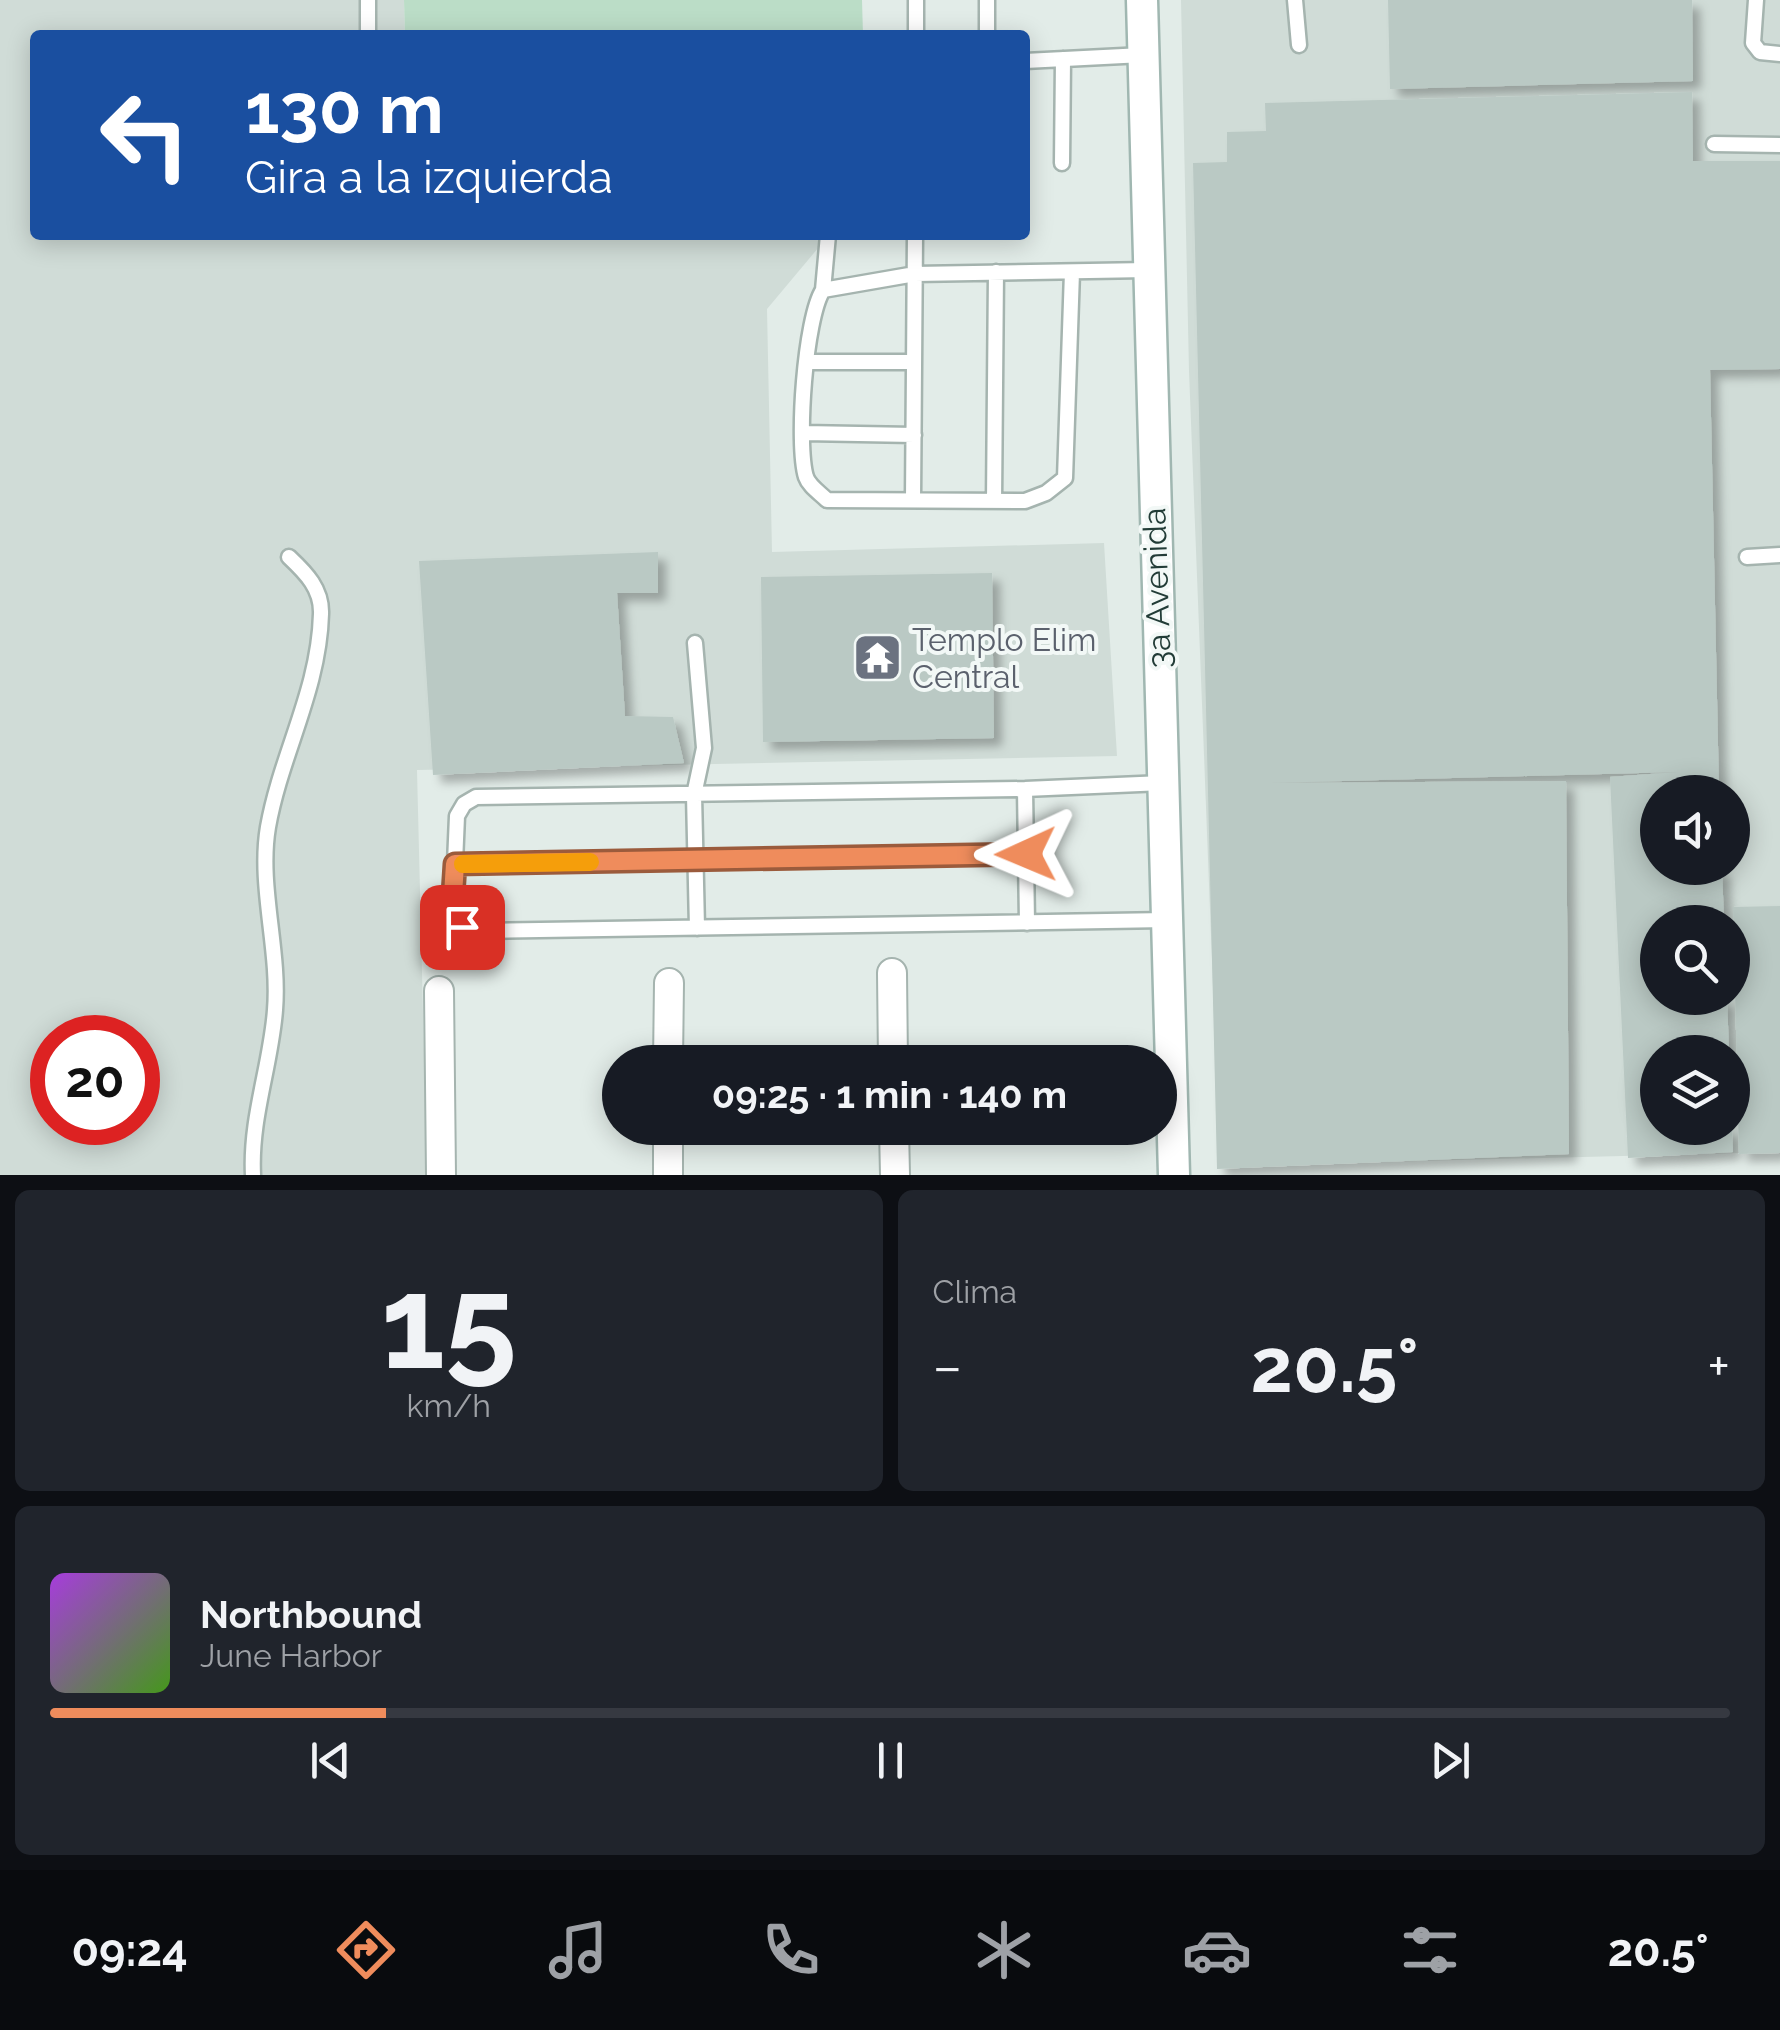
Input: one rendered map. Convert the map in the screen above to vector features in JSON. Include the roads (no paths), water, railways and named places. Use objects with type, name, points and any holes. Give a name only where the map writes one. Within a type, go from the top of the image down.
[{"type":"main road","name":"3a Avenida","points":[[1142,0],[1174,1175]]},
{"type":"street","points":[[892,973],[893,1045]]},
{"type":"street","points":[[668,983],[668,1045]]},
{"type":"street","points":[[439,990],[441,1175]]},
{"type":"street","points":[[668,1145],[668,1175]]},
{"type":"street","points":[[894,1145],[895,1175]]},
{"type":"lane","points":[[368,0],[368,30]]},
{"type":"lane","points":[[916,0],[916,30]]},
{"type":"lane","points":[[987,0],[987,30]]},
{"type":"lane","points":[[1295,0],[1299,45]]},
{"type":"lane","points":[[1756,0],[1754,43],[1760,52],[1780,54]]},
{"type":"lane","points":[[1030,61],[1142,56]]},
{"type":"lane","points":[[1062,163],[1063,60]]},
{"type":"lane","points":[[1714,144],[1780,145]]},
{"type":"lane","points":[[828,240],[823,290],[814,304],[804,432],[807,482],[827,500],[1026,500],[1046,494],[1065,478],[1072,272]]},
{"type":"lane","points":[[913,499],[915,240]]},
{"type":"lane","points":[[823,290],[915,274],[1148,270]]},
{"type":"lane","points":[[994,500],[996,272]]},
{"type":"lane","points":[[808,362],[914,362]]},
{"type":"lane","points":[[804,432],[914,435]]},
{"type":"lane","points":[[1747,557],[1780,555]]},
{"type":"lane","points":[[253,1175],[252,1148],[275,1009],[267,834],[278,777],[314,679],[322,613],[320,595],[289,557]]},
{"type":"lane","points":[[696,642],[704,748],[694,795],[697,928]]},
{"type":"lane","points":[[1163,783],[1025,789],[476,797],[457,816],[452,910],[462,927],[480,932],[1167,920]]},
{"type":"lane","points":[[1025,789],[1027,923]]},
{"type":"lane","points":[[455,864],[1026,854]]},
{"type":"place","name":"Templo Elim Central","points":[[877,658]]}]
